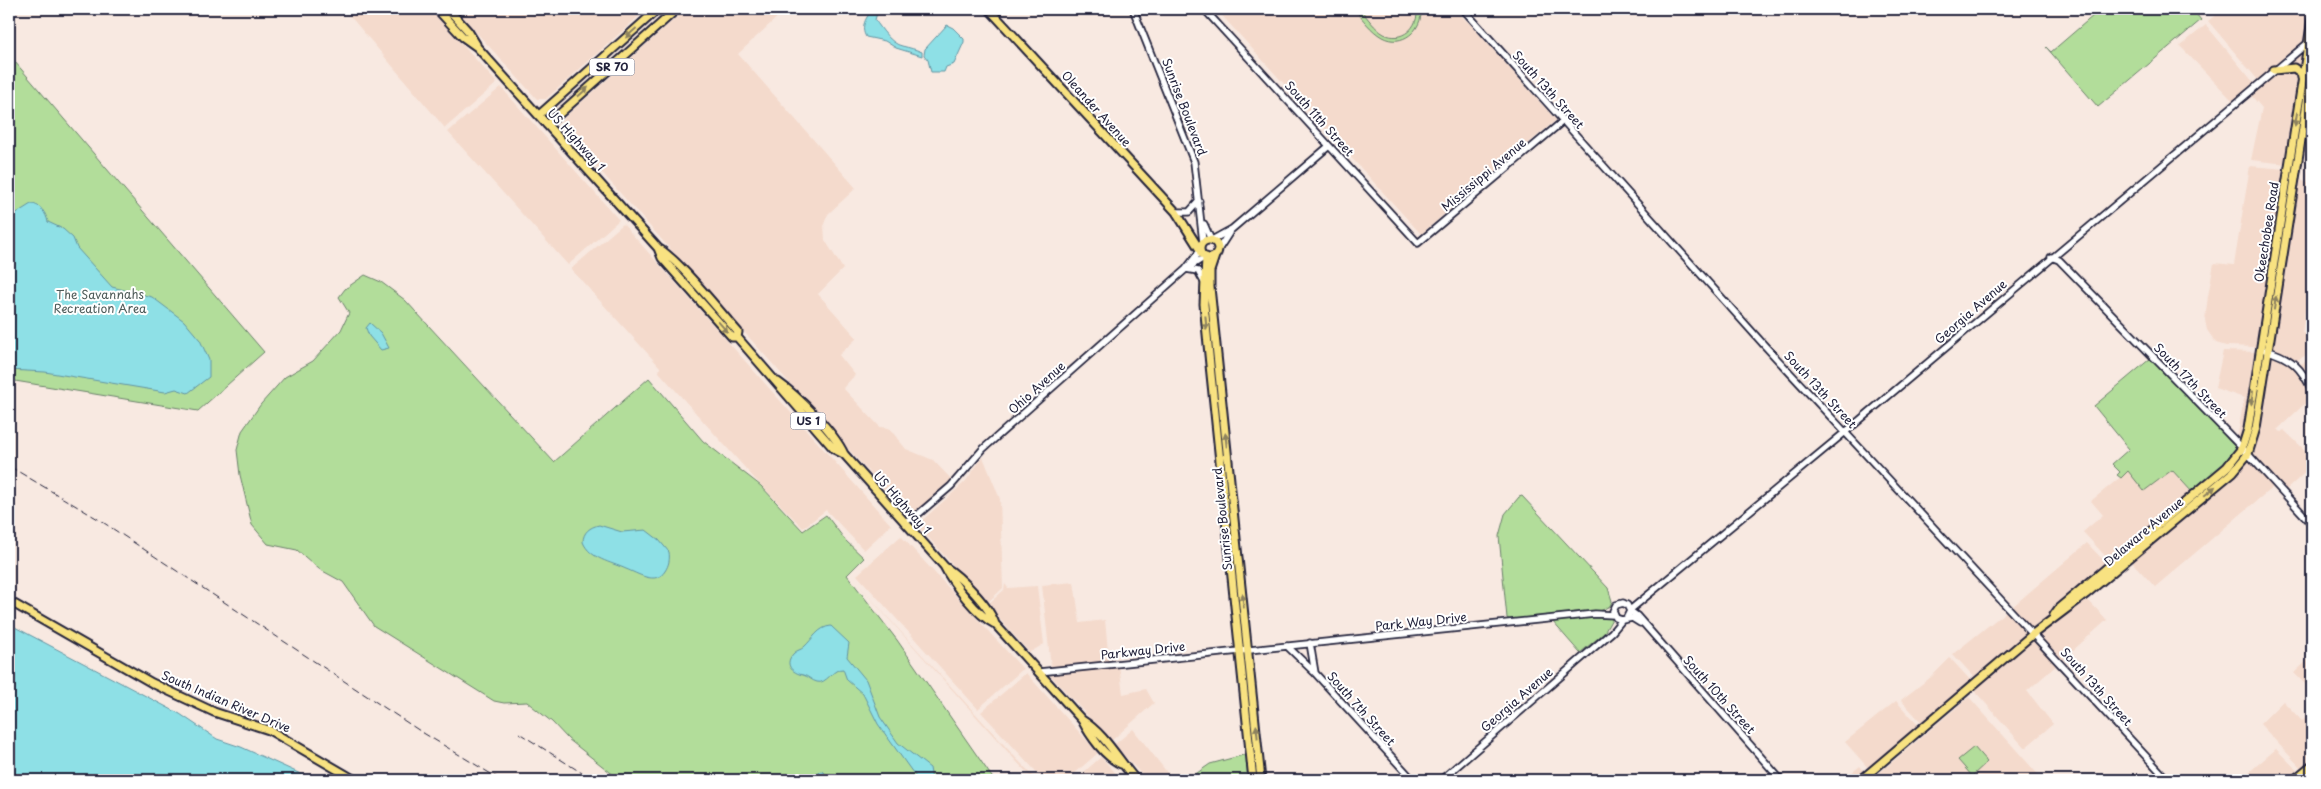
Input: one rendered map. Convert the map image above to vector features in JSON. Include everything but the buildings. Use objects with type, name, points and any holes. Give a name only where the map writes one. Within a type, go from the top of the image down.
[{"type":"main road","name":"US Highway 1","points":[[437,9],[463,37],[477,47],[539,115],[658,248],[662,258],[732,337],[737,337],[778,382],[797,398],[904,522],[944,566],[955,573],[992,615],[995,624],[1082,720],[1099,744],[1136,780]]},
{"type":"main road","name":"US Highway 1","points":[[448,9],[468,31],[477,47]]},
{"type":"main road","name":"SR 70","points":[[539,115],[658,9]]},
{"type":"main road","name":"SR 70","points":[[547,125],[677,9]]},
{"type":"main road","name":"Oleander Avenue","points":[[989,9],[1176,212],[1203,250]]},
{"type":"main road","name":"Okeechobee Road","points":[[2248,454],[2256,428],[2264,350],[2302,78],[2311,41],[2312,19]]},
{"type":"main road","points":[[2274,70],[2294,68],[2301,73],[2302,78]]},
{"type":"main road","name":"Okeechobee Road","points":[[2242,448],[2248,429],[2264,350],[2312,70]]},
{"type":"main road","points":[[1212,240],[1216,243],[1216,253],[1203,250],[1212,240]]},
{"type":"main road","name":"Sunrise Boulevard","points":[[1203,250],[1210,365],[1244,650],[1262,780]]},
{"type":"main road","name":"Sunrise Boulevard","points":[[1216,253],[1210,271],[1210,287],[1244,650],[1253,780]]},
{"type":"main road","name":"Delaware Avenue","points":[[2049,621],[2059,608],[2227,467],[2242,448]]},
{"type":"main road","name":"Delaware Avenue","points":[[1861,780],[2049,621],[2086,594],[2222,481],[2248,454]]},
{"type":"main road","name":"South Indian River Drive","points":[[9,601],[152,683],[214,712],[269,730],[355,780]]},
{"type":"main road","points":[[2294,780],[2312,764]]},
{"type":"street","name":"Sunrise Boulevard","points":[[1133,9],[1194,162],[1203,250]]},
{"type":"street","name":"South 11th Street","points":[[1204,9],[1418,243]]},
{"type":"street","name":"South 13th Street","points":[[1463,9],[1756,336],[2168,780]]},
{"type":"street","name":"Georgia Avenue","points":[[1629,609],[1846,431],[2051,257],[2311,41]]},
{"type":"street","name":"Mississippi Avenue","points":[[1418,243],[1563,121]]},
{"type":"street","points":[[1212,240],[1232,229],[1329,146]]},
{"type":"street","points":[[1176,212],[1189,212],[1199,201]]},
{"type":"street","name":"Sunrise Boulevard","points":[[1201,218],[1212,240]]},
{"type":"street","points":[[1216,253],[1232,229]]},
{"type":"street","name":"Ohio Avenue","points":[[904,522],[915,517],[951,486],[983,450],[1186,269],[1203,250]]},
{"type":"street","name":"South 17th Street","points":[[2051,257],[2059,260],[2248,454],[2312,524]]},
{"type":"street","points":[[1186,269],[1198,271],[1204,283]]},
{"type":"street","points":[[2264,350],[2295,363],[2306,378],[2312,391]]},
{"type":"street","name":"Park Way Drive","points":[[1595,614],[1615,607],[1620,603],[1629,609]]},
{"type":"street","name":"Georgia Avenue","points":[[1606,635],[1615,616],[1615,607]]},
{"type":"street","points":[[1625,618],[1629,609]]},
{"type":"street","name":"South 10th Street","points":[[1629,609],[1781,780]]},
{"type":"street","name":"Park Way Drive","points":[[1244,650],[1595,614],[1615,616]]},
{"type":"street","name":"South 10th Street","points":[[1615,616],[1632,618],[1642,624]]},
{"type":"street","name":"Georgia Avenue","points":[[1441,780],[1625,618]]},
{"type":"street","name":"South 7th Street","points":[[1310,643],[1315,673],[1413,780]]},
{"type":"street","points":[[1287,646],[1315,673]]},
{"type":"street","name":"Parkway Drive","points":[[1039,672],[1244,650]]},
{"type":"shaded area","points":[[344,9],[430,9],[497,83],[445,128]]},
{"type":"shaded area","points":[[455,9],[647,9],[546,99],[537,99]]},
{"type":"shaded area","points":[[686,9],[786,9],[738,54],[856,188],[828,214],[824,224],[825,240],[843,269],[818,294],[857,338],[839,355],[855,375],[843,388],[880,427],[889,428],[906,449],[933,460],[953,481],[909,517],[564,130],[561,123],[565,117]]},
{"type":"shaded area","points":[[1216,9],[1453,9],[1470,24],[1556,120],[1421,234]]},
{"type":"shaded area","points":[[2223,9],[2311,9],[2307,40],[2258,80],[2208,21]]},
{"type":"shaded area","points":[[2206,25],[2254,83],[2233,101],[2180,46]]},
{"type":"shaded area","points":[[2305,48],[2286,164],[2251,160],[2262,108],[2250,94]]},
{"type":"shaded area","points":[[501,87],[619,220],[568,265],[448,132]]},
{"type":"shaded area","points":[[2250,166],[2285,169],[2257,347],[2226,346],[2216,343],[2207,330],[2205,320],[2208,296],[2214,263],[2234,265]]},
{"type":"shaded area","points":[[2298,179],[2312,183],[2312,259],[2302,333],[2312,335],[2312,352],[2295,361],[2270,349]]},
{"type":"shaded area","points":[[623,224],[891,525],[864,550],[826,510],[803,528],[755,479],[659,372],[660,367],[571,269]]},
{"type":"shaded area","points":[[2223,351],[2257,352],[2241,444],[2237,440],[2244,398],[2215,388]]},
{"type":"shaded area","points":[[2270,354],[2293,365],[2304,379],[2312,397],[2278,429],[2281,432],[2284,430],[2312,457],[2312,466],[2285,491],[2251,453],[2259,428]]},
{"type":"shaded area","points":[[2312,358],[2312,385],[2299,365]]},
{"type":"shaded area","points":[[983,457],[1000,499],[1003,588],[987,603],[917,525],[965,482]]},
{"type":"shaded area","points":[[2248,458],[2274,486],[2155,587],[2131,561]]},
{"type":"shaded area","points":[[2172,470],[2192,492],[2110,561],[2083,532],[2103,515],[2091,501],[2128,471]]},
{"type":"shaded area","points":[[901,536],[1023,669],[978,709],[857,575]]},
{"type":"shaded area","points":[[2087,543],[2107,564],[2057,606],[2048,619],[2034,630],[2012,607]]},
{"type":"shaded area","points":[[852,578],[1037,780],[1034,780],[1016,761]]},
{"type":"shaded area","points":[[1074,582],[1080,623],[1105,620],[1109,661],[1051,668],[1042,585]]},
{"type":"shaded area","points":[[1005,584],[1008,588],[1037,586],[1044,644],[1032,651],[1029,652],[987,605],[1004,590]]},
{"type":"shaded area","points":[[2086,598],[2107,620],[2061,661],[2037,634]]},
{"type":"shaded area","points":[[2008,610],[2030,633],[1976,679],[1953,654]]},
{"type":"shaded area","points":[[2033,637],[2058,664],[2027,691],[2053,724],[2025,748],[1973,689]]},
{"type":"shaded area","points":[[2312,656],[2312,691],[2294,673]]},
{"type":"shaded area","points":[[1950,658],[1972,682],[1923,724],[1901,700],[1931,677]]},
{"type":"shaded area","points":[[1119,665],[1123,694],[1146,689],[1154,703],[1111,741],[1049,674]]},
{"type":"shaded area","points":[[1026,673],[1098,753],[1067,780],[1044,780],[981,712]]},
{"type":"shaded area","points":[[1969,697],[2043,780],[1871,780]]},
{"type":"shaded area","points":[[1896,701],[1920,727],[1869,769],[1845,742]]},
{"type":"shaded area","points":[[2283,701],[2302,721],[2312,712],[2312,761],[2302,769],[2260,724]]},
{"type":"shaded area","points":[[1133,729],[1173,780],[1147,780],[1114,745]]},
{"type":"shaded area","points":[[2276,749],[2299,772],[2289,780],[2240,780]]},
{"type":"shaded area","points":[[1101,757],[1122,780],[1075,780]]},
{"type":"shaded area","points":[[1860,766],[1866,773],[1857,780],[1843,780]]},
{"type":"green space","points":[[1354,9],[1360,9],[1377,29],[1391,36],[1403,35],[1408,32],[1415,22],[1417,9],[1421,9],[1421,17],[1419,24],[1410,35],[1404,39],[1390,40],[1374,31]]},
{"type":"green space","points":[[2101,9],[2192,9],[2201,20],[2098,107],[2046,47],[2051,52]]},
{"type":"green space","name":"The Savannahs Recreation Area","points":[[9,55],[264,352],[198,411],[15,381],[9,387]]},
{"type":"green space","points":[[365,275],[381,282],[405,300],[554,462],[649,378],[703,441],[761,486],[803,531],[826,515],[846,541],[864,558],[847,575],[897,640],[994,780],[620,780],[568,739],[552,722],[527,702],[504,703],[494,701],[374,626],[343,582],[319,569],[297,550],[268,544],[252,525],[240,475],[237,450],[242,431],[261,404],[285,377],[313,361],[341,330],[349,313],[339,297],[345,289]]},
{"type":"green space","points":[[2151,358],[2238,450],[2225,465],[2192,492],[2172,470],[2144,491],[2128,471],[2121,478],[2117,475],[2120,472],[2112,464],[2129,449],[2094,406]]},
{"type":"green space","points":[[1522,496],[1608,588],[1612,601],[1610,606],[1600,611],[1510,620],[1507,618],[1499,536],[1505,514]]},
{"type":"green space","points":[[1596,616],[1613,617],[1604,633],[1580,653],[1552,621]]},
{"type":"green space","points":[[1974,747],[1987,762],[1972,776],[1958,760]]},
{"type":"green space","points":[[1247,754],[1250,780],[1187,780],[1210,764]]},
{"type":"water","points":[[873,9],[878,9],[875,20],[890,39],[898,45],[922,52],[922,56],[896,48],[885,41],[866,37],[864,33],[865,22]]},
{"type":"water","points":[[947,25],[964,39],[964,42],[954,64],[946,67],[944,72],[931,72],[928,60],[924,55],[925,49]]},
{"type":"water","points":[[31,204],[42,210],[48,222],[63,229],[73,238],[77,248],[112,287],[152,297],[184,321],[200,340],[209,360],[209,377],[188,393],[176,389],[165,392],[45,372],[9,370],[9,224],[15,214]]},
{"type":"water","points":[[370,323],[381,333],[389,348],[381,350],[369,336],[366,328]]},
{"type":"water","points":[[599,525],[622,532],[646,530],[659,540],[669,552],[669,562],[665,571],[657,578],[646,577],[596,556],[586,548],[583,538],[588,530]]},
{"type":"water","points":[[9,624],[180,714],[217,739],[241,747],[314,780],[9,780]]},
{"type":"water","points":[[831,626],[849,643],[847,657],[866,680],[880,717],[898,743],[930,768],[932,780],[918,780],[878,724],[863,694],[847,680],[843,669],[839,669],[820,682],[795,672],[790,667],[789,661],[794,653],[804,647],[819,631]]},
{"type":"water","points":[[820,771],[824,772],[830,780],[812,780]]},
{"type":"railway","points":[[9,466],[98,519],[420,731],[501,780]]},
{"type":"railway","points":[[519,733],[593,780]]}]
